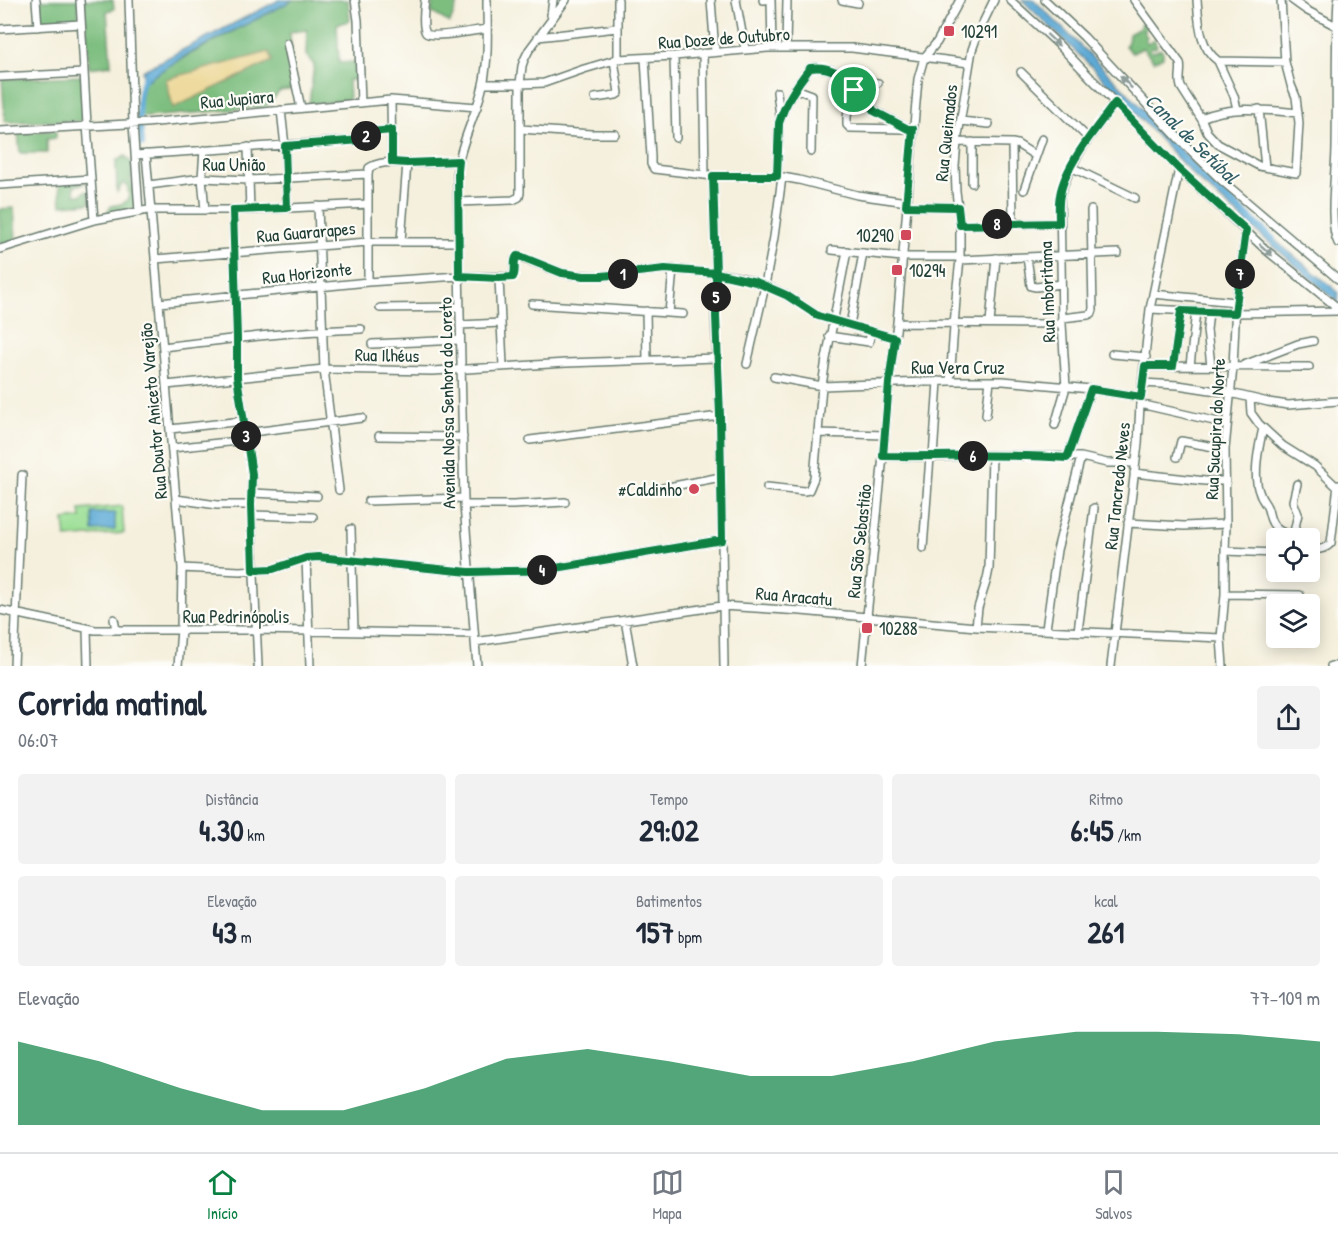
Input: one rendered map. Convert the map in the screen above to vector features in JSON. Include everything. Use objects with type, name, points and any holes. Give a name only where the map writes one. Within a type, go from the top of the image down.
[{"type":"street","points":[[36,0],[38,27]]},
{"type":"street","points":[[80,0],[94,220]]},
{"type":"street","name":"Rua Doutor Aniceto Varejão","points":[[129,0],[145,211],[155,260],[182,568],[178,666]]},
{"type":"street","points":[[355,0],[361,103]]},
{"type":"street","points":[[424,0],[425,33],[432,36],[487,29]]},
{"type":"street","name":"Avenida Nossa Senhora do Loreto","points":[[477,666],[464,502],[458,202],[459,161],[462,145],[477,107],[483,84],[487,0]]},
{"type":"street","points":[[550,21],[553,0]]},
{"type":"street","points":[[458,202],[513,200],[519,197],[520,84],[524,60],[566,0]]},
{"type":"street","points":[[595,98],[619,93],[616,59],[618,0]]},
{"type":"street","points":[[711,0],[715,52]]},
{"type":"street","points":[[736,0],[745,49]]},
{"type":"street","points":[[771,0],[772,48]]},
{"type":"street","points":[[786,48],[787,0]]},
{"type":"street","points":[[842,0],[858,3]]},
{"type":"street","name":"Rua São Sebastião","points":[[862,666],[889,383],[897,323],[911,129],[918,79],[924,58],[937,42],[960,0]]},
{"type":"street","name":"Rua Queimados","points":[[950,381],[960,259],[960,225],[955,166],[957,142],[969,63],[978,33],[994,0]]},
{"type":"street","points":[[1010,0],[1058,44],[1179,169],[1266,250],[1338,310]]},
{"type":"street","points":[[1045,0],[1084,37],[1180,140],[1220,179],[1338,279]]},
{"type":"street","points":[[1134,0],[1178,60],[1181,68],[1181,87],[1201,117],[1208,135],[1218,144],[1251,162],[1296,173],[1299,142],[1298,113],[1286,62],[1281,0]]},
{"type":"street","points":[[1197,0],[1203,39],[1209,54],[1218,61],[1238,109]]},
{"type":"street","points":[[1292,0],[1337,26]]},
{"type":"street","points":[[1338,0],[1334,228],[1338,243]]},
{"type":"street","points":[[0,28],[81,24]]},
{"type":"street","points":[[538,37],[617,27]]},
{"type":"street","points":[[287,43],[301,108]]},
{"type":"street","name":"Rua Doze de Outubro","points":[[483,84],[544,83],[616,59],[745,49],[852,48],[969,63]]},
{"type":"street","points":[[703,53],[716,273],[722,477],[724,666]]},
{"type":"street","points":[[674,56],[676,138]]},
{"type":"street","points":[[645,58],[651,164],[656,170],[709,175],[779,177],[907,204],[958,207]]},
{"type":"street","points":[[1218,61],[1286,62]]},
{"type":"street","points":[[781,118],[784,109],[810,68],[816,67],[832,70],[847,80],[874,111],[911,129]]},
{"type":"street","points":[[1021,72],[1088,138]]},
{"type":"street","points":[[0,78],[84,73]]},
{"type":"street","points":[[847,80],[878,83]]},
{"type":"street","points":[[852,88],[848,127],[852,129],[911,129]]},
{"type":"street","points":[[796,89],[812,95],[811,152]]},
{"type":"street","points":[[747,364],[774,237],[781,118],[777,92]]},
{"type":"street","points":[[391,100],[392,162],[459,161]]},
{"type":"street","name":"Rua Jupiara","points":[[0,131],[139,123],[391,100],[477,107]]},
{"type":"street","name":"Rua Imboritama","points":[[1055,425],[1066,387],[1062,321],[1060,196],[1071,167],[1088,138],[1115,103]]},
{"type":"street","points":[[1201,117],[1238,109],[1298,113]]},
{"type":"street","points":[[1259,109],[1265,167]]},
{"type":"street","points":[[281,110],[287,208]]},
{"type":"street","points":[[961,121],[989,124]]},
{"type":"street","points":[[521,129],[615,134]]},
{"type":"street","points":[[141,154],[361,140],[371,132],[392,130]]},
{"type":"street","points":[[1024,190],[1042,139]]},
{"type":"street","points":[[957,142],[1012,143],[1036,156]]},
{"type":"street","points":[[972,142],[972,183]]},
{"type":"street","points":[[1012,143],[1013,223]]},
{"type":"street","points":[[248,147],[250,210]]},
{"type":"street","points":[[204,150],[202,178],[205,210]]},
{"type":"street","name":"Rua Doutor Aniceto Varejão","points":[[141,154],[149,185],[145,211]]},
{"type":"street","name":"Rua União","points":[[149,185],[202,178],[249,180],[368,174],[372,166],[392,162]]},
{"type":"street","points":[[401,241],[407,163]]},
{"type":"street","points":[[1071,167],[1136,198]]},
{"type":"street","name":"Rua Tancredo Neves","points":[[1111,666],[1135,464],[1150,309],[1179,169]]},
{"type":"street","points":[[368,174],[368,282]]},
{"type":"street","points":[[0,185],[91,178]]},
{"type":"street","points":[[0,249],[94,220],[145,211],[250,210],[368,204]]},
{"type":"street","points":[[318,206],[324,369],[339,490]]},
{"type":"street","points":[[233,210],[237,377],[252,474],[253,570],[258,666]]},
{"type":"street","points":[[897,323],[1062,321],[1092,313],[1091,210]]},
{"type":"street","points":[[960,225],[1059,223]]},
{"type":"street","name":"Rua Sucupira do Norte","points":[[1223,666],[1221,638],[1225,594],[1225,449],[1230,393],[1236,367],[1235,313],[1246,230]]},
{"type":"street","name":"Rua Guararapes","points":[[155,260],[368,242],[459,242]]},
{"type":"street","points":[[832,250],[902,257],[960,259],[1118,253]]},
{"type":"street","points":[[767,487],[810,490],[814,478],[822,386],[847,251]]},
{"type":"street","points":[[850,325],[863,253]]},
{"type":"street","name":"Rua Horizonte","points":[[159,303],[368,282],[459,276],[511,277],[514,274],[517,256],[562,273],[584,276],[674,269]]},
{"type":"street","points":[[1028,257],[1031,286],[1061,284]]},
{"type":"street","points":[[990,323],[996,258]]},
{"type":"street","points":[[669,313],[674,269],[716,273],[765,285],[786,295],[818,316],[895,338]]},
{"type":"street","points":[[499,278],[504,366]]},
{"type":"street","points":[[1153,294],[1236,302]]},
{"type":"street","points":[[532,304],[683,314]]},
{"type":"street","points":[[380,308],[460,307]]},
{"type":"street","points":[[1150,309],[1235,313],[1338,310]]},
{"type":"street","points":[[646,311],[647,360]]},
{"type":"street","points":[[1173,366],[1181,311]]},
{"type":"street","points":[[1190,366],[1196,311]]},
{"type":"street","points":[[1209,312],[1207,330],[1210,366]]},
{"type":"street","points":[[460,324],[501,323]]},
{"type":"street","points":[[163,347],[322,330],[362,329]]},
{"type":"street","points":[[830,336],[869,342],[870,331]]},
{"type":"street","points":[[372,344],[460,340]]},
{"type":"street","points":[[1236,367],[1313,341]]},
{"type":"street","points":[[1112,354],[1146,357]]},
{"type":"street","name":"Rua Ilhéus","points":[[166,385],[324,369],[433,371],[717,358]]},
{"type":"street","points":[[1145,366],[1309,368]]},
{"type":"street","name":"Rua Vera Cruz","points":[[774,377],[822,386],[990,381],[1091,389],[1141,400],[1227,424]]},
{"type":"street","points":[[923,548],[938,381]]},
{"type":"street","points":[[986,415],[990,381]]},
{"type":"street","points":[[1142,383],[1178,385],[1288,405],[1338,401]]},
{"type":"street","points":[[1067,458],[1091,389]]},
{"type":"street","points":[[1250,398],[1252,415],[1263,428],[1283,446],[1315,466],[1338,486],[1336,523],[1331,543],[1327,548],[1320,549]]},
{"type":"street","points":[[530,440],[720,416]]},
{"type":"street","points":[[172,448],[362,418]]},
{"type":"street","points":[[170,429],[243,421]]},
{"type":"street","points":[[1263,428],[1257,471],[1260,495],[1268,507],[1272,524],[1276,528]]},
{"type":"street","points":[[818,433],[885,435]]},
{"type":"street","points":[[380,436],[463,437]]},
{"type":"street","points":[[1177,458],[1182,441],[1225,449]]},
{"type":"street","points":[[976,627],[978,608],[989,569],[992,455]]},
{"type":"street","points":[[883,456],[992,455],[1081,458],[1107,463],[1135,464]]},
{"type":"street","points":[[1046,629],[1057,550],[1081,458]]},
{"type":"street","points":[[1134,473],[1205,481],[1226,481]]},
{"type":"street","points":[[14,666],[22,475]]},
{"type":"street","points":[[663,488],[722,477]]},
{"type":"street","points":[[1295,528],[1298,514],[1293,501],[1297,484]]},
{"type":"street","points":[[252,493],[317,496]]},
{"type":"street","points":[[176,499],[217,506],[251,505]]},
{"type":"street","points":[[368,501],[464,502],[513,506],[565,502]]},
{"type":"street","points":[[1078,631],[1094,508]]},
{"type":"street","points":[[252,515],[313,517]]},
{"type":"street","points":[[1128,523],[1184,526],[1226,524]]},
{"type":"street","points":[[351,529],[354,632]]},
{"type":"street","points":[[182,568],[273,569],[306,558],[332,557],[469,572],[538,571],[722,540]]},
{"type":"street","points":[[1225,552],[1266,553]]},
{"type":"street","points":[[306,558],[310,666]]},
{"type":"street","points":[[1225,594],[1266,595]]},
{"type":"street","name":"Rua Aracatu","points":[[475,638],[722,606],[976,627],[1221,638]]},
{"type":"street","name":"Rua Pedrinópolis","points":[[0,610],[87,629],[354,632],[475,638]]},
{"type":"street","points":[[106,630],[110,620],[116,630]]},
{"type":"street","points":[[625,620],[633,666]]},
{"type":"street","points":[[87,629],[88,666]]},
{"type":"street","points":[[1331,666],[1338,666]]},
{"type":"green space","points":[[38,0],[78,0],[79,18],[41,21]]},
{"type":"green space","points":[[84,0],[113,0],[114,9],[107,11],[111,65],[89,68]]},
{"type":"green space","points":[[292,0],[348,0],[350,21],[337,24],[339,63],[354,62],[356,80],[348,80],[349,100],[309,104],[314,65],[306,55],[307,30],[290,32],[293,89],[280,91],[266,107],[136,118],[145,82],[166,67]]},
{"type":"green space","points":[[433,0],[458,2],[450,23],[431,12]]},
{"type":"green space","points":[[1148,22],[1151,25],[1143,31],[1147,37],[1145,40],[1148,43],[1154,39],[1157,46],[1151,47],[1150,50],[1153,52],[1161,49],[1163,52],[1163,57],[1154,61],[1143,48],[1132,53],[1125,46],[1129,34]]},
{"type":"green space","points":[[82,76],[83,121],[5,122],[2,79]]},
{"type":"green space","points":[[56,131],[56,138],[47,139],[47,153],[20,153],[18,132]]},
{"type":"green space","points":[[125,156],[132,163],[131,182],[136,208],[106,215],[111,206],[122,204],[129,199],[128,187],[124,182],[117,192],[116,161]]},
{"type":"green space","points":[[59,181],[86,183],[74,186],[75,195],[81,195],[85,191],[89,192],[90,203],[61,205]]},
{"type":"green space","points":[[14,208],[16,241],[0,247],[0,209]]},
{"type":"green space","points":[[122,506],[124,533],[66,538],[64,520],[81,518],[80,510]]},
{"type":"sand","points":[[269,52],[272,61],[173,108],[166,79]]},
{"type":"water","points":[[279,0],[293,0],[199,49],[145,82],[142,71]]},
{"type":"water","points":[[1022,0],[1034,0],[1124,89],[1208,179],[1271,237],[1338,292],[1338,302],[1196,178],[1092,67]]},
{"type":"water","points":[[92,513],[115,513],[115,530],[93,531]]},
{"type":"waterway","points":[[142,144],[139,97],[144,79],[149,72]]},
{"type":"waterway","name":"Canal de Setúbal","points":[[1203,175],[1273,239]]},
{"type":"place","name":"10291","points":[[949,31]]},
{"type":"place","name":"10290","points":[[906,235]]},
{"type":"place","name":"10294","points":[[897,270]]},
{"type":"place","name":"#Caldinho","points":[[694,489]]},
{"type":"place","name":"10288","points":[[867,628]]},
{"type":"route","points":[[854,90],[850,82],[832,70],[810,68],[781,116],[777,176],[713,176],[716,273],[665,269],[584,276],[562,273],[517,256],[513,277],[459,276],[459,161],[392,162],[392,130],[371,132],[361,140],[285,146],[287,208],[233,210],[237,377],[253,484],[251,505],[253,570],[273,569],[306,558],[332,557],[469,572],[538,571],[722,540],[716,273],[765,285],[786,295],[818,316],[895,338],[883,456],[992,455],[1067,458],[1091,389],[1141,397],[1145,366],[1173,366],[1181,311],[1235,313],[1246,230],[1179,169],[1115,103],[1088,138],[1071,167],[1060,196],[1059,223],[960,225],[958,207],[906,206],[913,129],[908,129],[874,111],[868,102],[854,90]]}]
